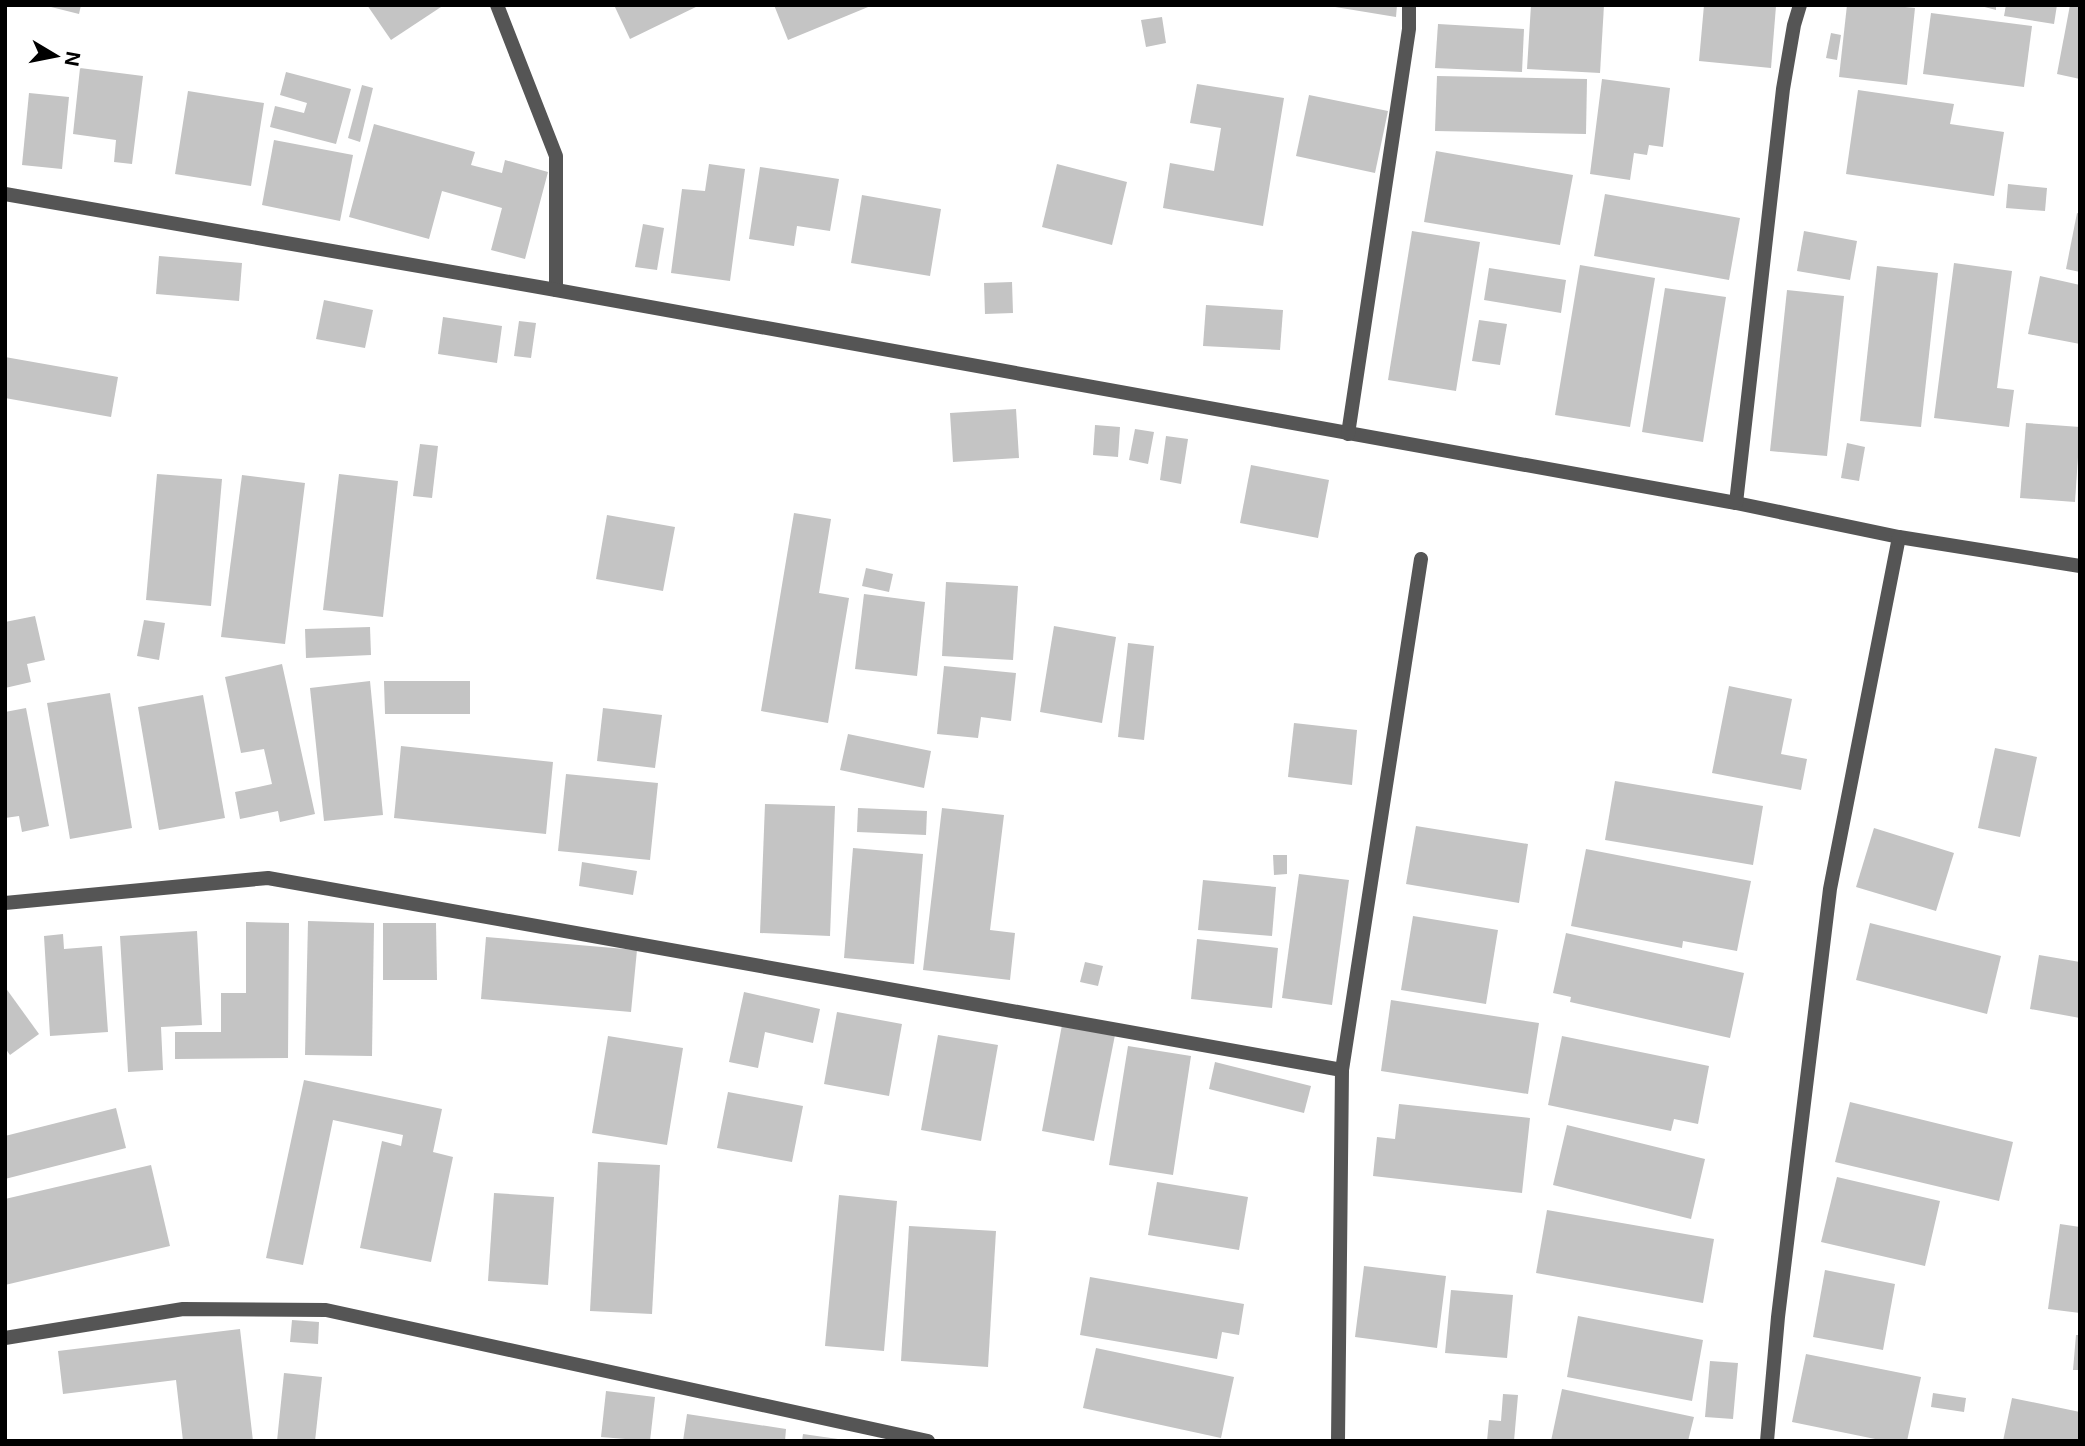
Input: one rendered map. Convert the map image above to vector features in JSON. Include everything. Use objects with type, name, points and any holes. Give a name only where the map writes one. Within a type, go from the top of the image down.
[{"type":"street","points":[[497,5],[555,156],[556,290]]},
{"type":"street","points":[[1348,434],[1407,42],[1409,5]]},
{"type":"street","points":[[1736,503],[1783,89],[1800,5]]},
{"type":"street","points":[[5,194],[556,290],[1736,503],[1899,537],[2080,566]]},
{"type":"street","points":[[1767,1441],[1778,1317],[1830,889],[1899,537]]},
{"type":"street","points":[[1338,1441],[1342,1070],[1421,559]]},
{"type":"street","points":[[5,903],[268,877],[1342,1070]]},
{"type":"street","points":[[5,1338],[183,1310],[326,1310],[928,1441]]},
{"type":"building","points":[[43,5],[81,5],[79,14]]},
{"type":"building","points":[[367,5],[444,5],[391,40]]},
{"type":"building","points":[[614,5],[700,5],[630,39]]},
{"type":"building","points":[[774,5],[873,5],[788,40]]},
{"type":"building","points":[[1323,5],[1397,5],[1396,17]]},
{"type":"building","points":[[1531,5],[1604,5],[1600,73],[1527,69]]},
{"type":"building","points":[[1704,5],[1776,6],[1771,68],[1699,61]]},
{"type":"building","points":[[1847,5],[1915,8],[1907,85],[1839,77]]},
{"type":"building","points":[[1977,5],[1996,5],[1996,10]]},
{"type":"building","points":[[2006,5],[2057,5],[2054,24],[2004,16]]},
{"type":"building","points":[[2070,5],[2080,5],[2080,79],[2057,74]]},
{"type":"building","points":[[1931,13],[2032,26],[2024,87],[1923,74]]},
{"type":"building","points":[[1162,17],[1166,43],[1146,47],[1141,20]]},
{"type":"building","points":[[1438,24],[1524,29],[1522,72],[1435,68]]},
{"type":"building","points":[[1831,33],[1841,35],[1837,60],[1826,58]]},
{"type":"building","points":[[80,68],[143,76],[132,164],[114,162],[116,140],[73,134]]},
{"type":"building","points":[[286,72],[351,89],[336,144],[270,127],[275,106],[304,113],[307,103],[280,95]]},
{"type":"building","points":[[1437,76],[1587,79],[1586,134],[1435,131]]},
{"type":"building","points":[[1602,79],[1670,88],[1663,147],[1649,145],[1647,155],[1634,153],[1630,180],[1590,174]]},
{"type":"building","points":[[1197,84],[1284,98],[1263,226],[1163,208],[1170,163],[1214,171],[1221,128],[1190,123]]},
{"type":"building","points":[[362,85],[373,88],[360,142],[348,138]]},
{"type":"building","points":[[1858,90],[1954,104],[1950,124],[2004,132],[1994,196],[1846,174]]},
{"type":"building","points":[[188,91],[264,103],[251,186],[175,174]]},
{"type":"building","points":[[29,93],[69,97],[62,169],[22,165]]},
{"type":"building","points":[[1309,95],[1388,111],[1375,173],[1296,156]]},
{"type":"building","points":[[374,124],[475,152],[471,165],[502,173],[505,160],[548,172],[525,259],[491,250],[502,208],[442,191],[429,239],[349,217]]},
{"type":"building","points":[[274,140],[353,155],[340,221],[262,205]]},
{"type":"building","points":[[1436,151],[1573,175],[1560,245],[1424,222]]},
{"type":"building","points":[[709,164],[745,169],[730,281],[671,273],[682,189],[705,191]]},
{"type":"building","points":[[1057,164],[1127,182],[1112,245],[1042,227]]},
{"type":"building","points":[[760,167],[839,179],[830,231],[797,226],[794,246],[749,239]]},
{"type":"building","points":[[2008,184],[2047,188],[2045,211],[2006,208]]},
{"type":"building","points":[[1605,194],[1740,218],[1729,280],[1594,256]]},
{"type":"building","points":[[862,195],[941,209],[930,276],[851,263]]},
{"type":"building","points":[[2077,213],[2080,214],[2080,272],[2066,269]]},
{"type":"building","points":[[643,224],[664,228],[657,270],[635,267]]},
{"type":"building","points":[[1412,231],[1480,242],[1456,391],[1388,380]]},
{"type":"building","points":[[1804,231],[1857,241],[1850,280],[1797,271]]},
{"type":"building","points":[[159,256],[242,263],[239,301],[156,294]]},
{"type":"building","points":[[1954,263],[2012,271],[1997,388],[2014,390],[2009,427],[1934,418]]},
{"type":"building","points":[[1580,265],[1655,278],[1630,427],[1555,415]]},
{"type":"building","points":[[1877,266],[1938,273],[1921,427],[1860,421]]},
{"type":"building","points":[[1489,268],[1566,280],[1561,313],[1484,300]]},
{"type":"building","points":[[2040,276],[2080,285],[2080,344],[2028,334]]},
{"type":"building","points":[[1012,282],[1013,313],[985,314],[984,283]]},
{"type":"building","points":[[1665,288],[1726,297],[1703,442],[1642,432]]},
{"type":"building","points":[[1787,290],[1844,296],[1827,456],[1770,451]]},
{"type":"building","points":[[324,300],[373,310],[365,348],[316,339]]},
{"type":"building","points":[[1206,305],[1283,310],[1280,350],[1203,346]]},
{"type":"building","points":[[443,317],[502,326],[497,363],[438,354]]},
{"type":"building","points":[[1479,320],[1507,324],[1500,365],[1472,361]]},
{"type":"building","points":[[519,321],[536,323],[531,358],[514,356]]},
{"type":"building","points":[[5,357],[118,377],[111,417],[5,398]]},
{"type":"building","points":[[1016,409],[1019,458],[953,462],[950,413]]},
{"type":"building","points":[[2026,423],[2080,427],[2075,502],[2020,498]]},
{"type":"building","points":[[1095,425],[1120,427],[1118,457],[1093,455]]},
{"type":"building","points":[[1135,429],[1154,432],[1148,464],[1129,460]]},
{"type":"building","points":[[1166,436],[1188,439],[1181,484],[1160,480]]},
{"type":"building","points":[[1847,443],[1865,447],[1859,481],[1841,478]]},
{"type":"building","points":[[420,444],[438,446],[432,498],[413,496]]},
{"type":"building","points":[[1251,465],[1329,480],[1318,538],[1240,523]]},
{"type":"building","points":[[157,474],[222,479],[211,606],[146,600]]},
{"type":"building","points":[[339,474],[398,481],[383,617],[323,610]]},
{"type":"building","points":[[242,475],[305,483],[285,644],[221,637]]},
{"type":"building","points":[[794,513],[831,519],[819,593],[849,598],[828,723],[761,711]]},
{"type":"building","points":[[607,515],[675,527],[663,591],[596,579]]},
{"type":"building","points":[[866,568],[893,574],[889,592],[862,586]]},
{"type":"building","points":[[946,582],[1018,586],[1013,660],[942,656]]},
{"type":"building","points":[[864,594],[925,602],[917,676],[855,669]]},
{"type":"building","points":[[35,616],[45,660],[27,664],[31,682],[5,688],[5,622]]},
{"type":"building","points":[[144,620],[165,623],[159,660],[137,656]]},
{"type":"building","points":[[1054,626],[1116,637],[1102,723],[1040,712]]},
{"type":"building","points":[[370,627],[371,655],[306,658],[305,629]]},
{"type":"building","points":[[1128,643],[1154,646],[1144,740],[1118,737]]},
{"type":"building","points":[[282,664],[315,814],[280,822],[278,811],[240,819],[235,792],[272,784],[264,749],[241,753],[225,677]]},
{"type":"building","points":[[944,666],[1016,673],[1011,721],[981,717],[978,738],[937,734]]},
{"type":"building","points":[[370,681],[383,815],[324,821],[310,688]]},
{"type":"building","points":[[384,681],[470,681],[470,714],[385,714]]},
{"type":"building","points":[[1729,686],[1792,699],[1781,754],[1807,759],[1801,790],[1712,773]]},
{"type":"building","points":[[110,693],[132,828],[70,839],[47,703]]},
{"type":"building","points":[[203,695],[225,818],[159,830],[138,707]]},
{"type":"building","points":[[26,708],[49,826],[22,832],[19,816],[5,818],[5,712]]},
{"type":"building","points":[[603,708],[662,715],[655,768],[597,761]]},
{"type":"building","points":[[1294,723],[1357,730],[1352,785],[1288,777]]},
{"type":"building","points":[[848,734],[931,751],[924,788],[840,770]]},
{"type":"building","points":[[401,746],[553,762],[546,834],[394,818]]},
{"type":"building","points":[[1995,748],[2037,757],[2020,837],[1978,828]]},
{"type":"building","points":[[566,774],[658,783],[650,860],[558,851]]},
{"type":"building","points":[[1615,781],[1763,806],[1753,865],[1605,840]]},
{"type":"building","points":[[765,804],[835,806],[830,936],[760,933]]},
{"type":"building","points":[[858,808],[927,811],[926,835],[857,832]]},
{"type":"building","points":[[942,808],[1004,815],[990,930],[1015,933],[1010,980],[923,970]]},
{"type":"building","points":[[1416,826],[1528,844],[1519,903],[1406,884]]},
{"type":"building","points":[[1874,828],[1954,853],[1936,911],[1856,887]]},
{"type":"building","points":[[853,848],[923,854],[914,964],[844,958]]},
{"type":"building","points":[[1586,849],[1751,881],[1737,951],[1683,941],[1682,948],[1571,926]]},
{"type":"building","points":[[1273,855],[1287,855],[1287,874],[1274,875]]},
{"type":"building","points":[[582,862],[637,871],[633,895],[579,886]]},
{"type":"building","points":[[1299,874],[1349,880],[1332,1005],[1282,998]]},
{"type":"building","points":[[1203,880],[1276,887],[1272,936],[1198,930]]},
{"type":"building","points":[[1413,916],[1498,930],[1486,1004],[1401,990]]},
{"type":"building","points":[[308,921],[374,923],[372,1056],[305,1055]]},
{"type":"building","points":[[246,922],[289,923],[288,1058],[175,1059],[175,1032],[221,1032],[221,993],[246,993]]},
{"type":"building","points":[[383,923],[436,923],[437,980],[383,980]]},
{"type":"building","points":[[1870,923],[2001,956],[1987,1014],[1856,980]]},
{"type":"building","points":[[197,931],[202,1025],[161,1027],[163,1070],[128,1072],[120,936]]},
{"type":"building","points":[[1566,933],[1744,973],[1730,1038],[1570,1002],[1571,997],[1553,993]]},
{"type":"building","points":[[63,934],[64,949],[102,946],[108,1032],[50,1036],[44,936]]},
{"type":"building","points":[[486,937],[637,950],[631,1012],[481,999]]},
{"type":"building","points":[[1197,939],[1278,948],[1272,1008],[1191,999]]},
{"type":"building","points":[[2039,955],[2080,962],[2080,1018],[2030,1009]]},
{"type":"building","points":[[1085,962],[1103,966],[1098,986],[1080,982]]},
{"type":"building","points":[[5,987],[39,1034],[10,1055],[5,1048]]},
{"type":"building","points":[[744,992],[820,1009],[813,1043],[765,1032],[758,1068],[729,1062]]},
{"type":"building","points":[[1391,1000],[1539,1023],[1528,1094],[1381,1071]]},
{"type":"building","points":[[837,1012],[902,1024],[889,1096],[824,1084]]},
{"type":"building","points":[[1062,1025],[1115,1035],[1094,1141],[1042,1131]]},
{"type":"building","points":[[938,1035],[998,1045],[981,1141],[921,1130]]},
{"type":"building","points":[[608,1036],[683,1048],[667,1145],[592,1133]]},
{"type":"building","points":[[1562,1036],[1709,1066],[1698,1124],[1674,1119],[1671,1131],[1548,1105]]},
{"type":"building","points":[[1128,1046],[1191,1056],[1173,1175],[1109,1165]]},
{"type":"building","points":[[1215,1062],[1311,1086],[1304,1113],[1209,1089]]},
{"type":"building","points":[[304,1080],[442,1109],[433,1152],[453,1157],[431,1262],[360,1248],[382,1141],[401,1146],[403,1135],[333,1120],[303,1265],[266,1258]]},
{"type":"building","points":[[728,1092],[803,1106],[792,1162],[717,1148]]},
{"type":"building","points":[[1850,1102],[2013,1142],[1999,1201],[1835,1162]]},
{"type":"building","points":[[1399,1104],[1530,1118],[1522,1193],[1373,1176],[1377,1137],[1395,1139]]},
{"type":"building","points":[[116,1108],[126,1148],[5,1179],[5,1136]]},
{"type":"building","points":[[1567,1125],[1705,1159],[1691,1219],[1553,1185]]},
{"type":"building","points":[[598,1162],[660,1165],[652,1314],[590,1311]]},
{"type":"building","points":[[151,1165],[170,1246],[5,1285],[5,1199]]},
{"type":"building","points":[[1837,1177],[1940,1201],[1925,1266],[1821,1242]]},
{"type":"building","points":[[1157,1182],[1248,1197],[1239,1250],[1148,1235]]},
{"type":"building","points":[[494,1193],[554,1197],[548,1285],[488,1281]]},
{"type":"building","points":[[839,1195],[897,1201],[884,1351],[825,1346]]},
{"type":"building","points":[[1547,1210],[1714,1239],[1703,1303],[1536,1273]]},
{"type":"building","points":[[2060,1224],[2080,1227],[2080,1313],[2048,1309]]},
{"type":"building","points":[[909,1226],[996,1231],[988,1367],[901,1361]]},
{"type":"building","points":[[1364,1266],[1446,1276],[1437,1348],[1355,1337]]},
{"type":"building","points":[[1825,1270],[1895,1284],[1883,1350],[1813,1337]]},
{"type":"building","points":[[1090,1277],[1244,1304],[1239,1335],[1222,1332],[1217,1359],[1080,1335]]},
{"type":"building","points":[[1451,1290],[1513,1295],[1507,1358],[1445,1353]]},
{"type":"building","points":[[1578,1316],[1703,1340],[1692,1401],[1567,1377]]},
{"type":"building","points":[[292,1320],[319,1322],[318,1344],[290,1342]]},
{"type":"building","points":[[240,1329],[253,1441],[183,1441],[176,1380],[63,1394],[58,1351]]},
{"type":"building","points":[[2076,1335],[2080,1335],[2080,1370],[2073,1370]]},
{"type":"building","points":[[1096,1348],[1234,1377],[1221,1438],[1083,1408]]},
{"type":"building","points":[[1806,1354],[1921,1377],[1907,1441],[1885,1441],[1792,1422]]},
{"type":"building","points":[[1710,1361],[1738,1363],[1733,1419],[1705,1417]]},
{"type":"building","points":[[284,1373],[322,1377],[315,1441],[277,1441]]},
{"type":"building","points":[[1562,1389],[1694,1417],[1688,1441],[1551,1441]]},
{"type":"building","points":[[606,1391],[655,1397],[650,1441],[601,1437]]},
{"type":"building","points":[[1933,1393],[1966,1398],[1964,1412],[1931,1407]]},
{"type":"building","points":[[1503,1394],[1518,1395],[1514,1441],[1487,1441],[1489,1420],[1501,1421]]},
{"type":"building","points":[[2012,1398],[2080,1412],[2080,1441],[2003,1441]]},
{"type":"building","points":[[687,1414],[786,1429],[785,1441],[683,1441]]},
{"type":"building","points":[[803,1434],[838,1439],[838,1441],[802,1441]]}]
